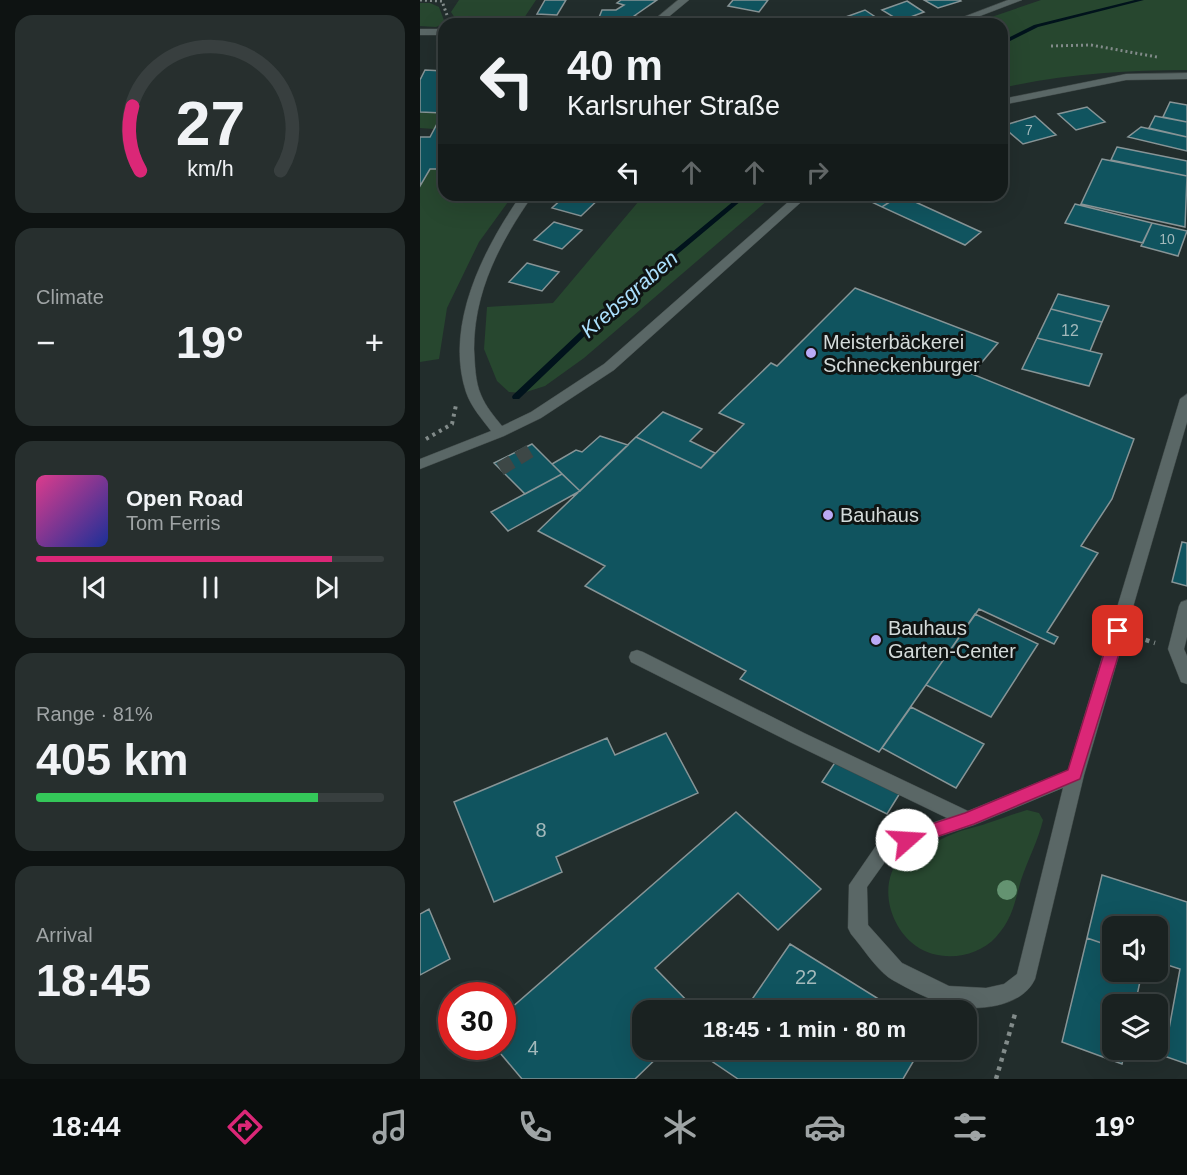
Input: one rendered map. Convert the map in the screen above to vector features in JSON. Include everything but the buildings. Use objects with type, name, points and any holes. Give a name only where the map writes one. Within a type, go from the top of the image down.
[{"type":"street","points":[[662,18],[684,0]]},
{"type":"street","points":[[967,18],[1017,0]]},
{"type":"street","points":[[420,32],[438,32]]},
{"type":"street","points":[[1008,101],[1126,77],[1187,76]]},
{"type":"street","points":[[1098,84],[1187,85]]},
{"type":"street","points":[[500,433],[478,403],[470,383],[466,337],[471,304],[488,258],[511,216],[522,201]]},
{"type":"street","points":[[420,464],[500,433],[548,408],[609,367],[796,201]]},
{"type":"street","points":[[1075,775],[968,819],[886,846],[858,885],[858,928],[895,970],[948,996],[986,998],[1009,993],[1025,979],[1075,775],[1187,399]]},
{"type":"street","points":[[1187,606],[1176,649],[1187,677]]},
{"type":"street","points":[[637,657],[788,733],[968,819]]},
{"type":"path","points":[[420,0],[442,0],[449,18]]},
{"type":"path","points":[[1051,46],[1069,43],[1089,44],[1158,57]]},
{"type":"path","points":[[420,443],[452,424],[456,405]]},
{"type":"path","points":[[996,1079],[1025,979]]},
{"type":"green space","points":[[459,0],[536,0],[524,18],[455,18],[451,12]]},
{"type":"green space","points":[[1041,0],[1187,0],[1187,70],[1094,74],[1008,87],[1008,18],[988,18]]},
{"type":"green space","points":[[420,3],[430,3],[439,7],[443,18],[438,18],[438,26],[420,26]]},
{"type":"green space","points":[[420,112],[438,112],[438,122],[434,129],[420,128]]},
{"type":"green space","points":[[430,169],[438,169],[438,201],[509,201],[479,242],[447,308],[439,359],[420,362],[420,186]]},
{"type":"green space","points":[[639,201],[767,201],[584,358],[545,386],[523,393],[509,392],[497,381],[484,349],[487,307],[553,303]]},
{"type":"green space","points":[[1027,810],[1039,813],[1043,820],[1012,910],[1001,931],[979,950],[958,956],[936,955],[916,946],[898,927],[889,903],[890,877],[903,855],[913,848],[935,842],[957,832]]},
{"type":"waterway","name":"Krebsgraben","points":[[1008,40],[1036,26],[1141,0]]},
{"type":"waterway","name":"Krebsgraben","points":[[516,397],[615,303],[738,201]]},
{"type":"tunnel","points":[[500,469],[535,448]]},
{"type":"place","name":"Meisterbäckerei Schneckenburger","points":[[811,353]]},
{"type":"place","name":"Bauhaus","points":[[828,515]]},
{"type":"place","name":"Bauhaus Garten-Center","points":[[876,640]]},
{"type":"route","points":[[907,840],[968,819],[1075,775],[1118,631]]}]
